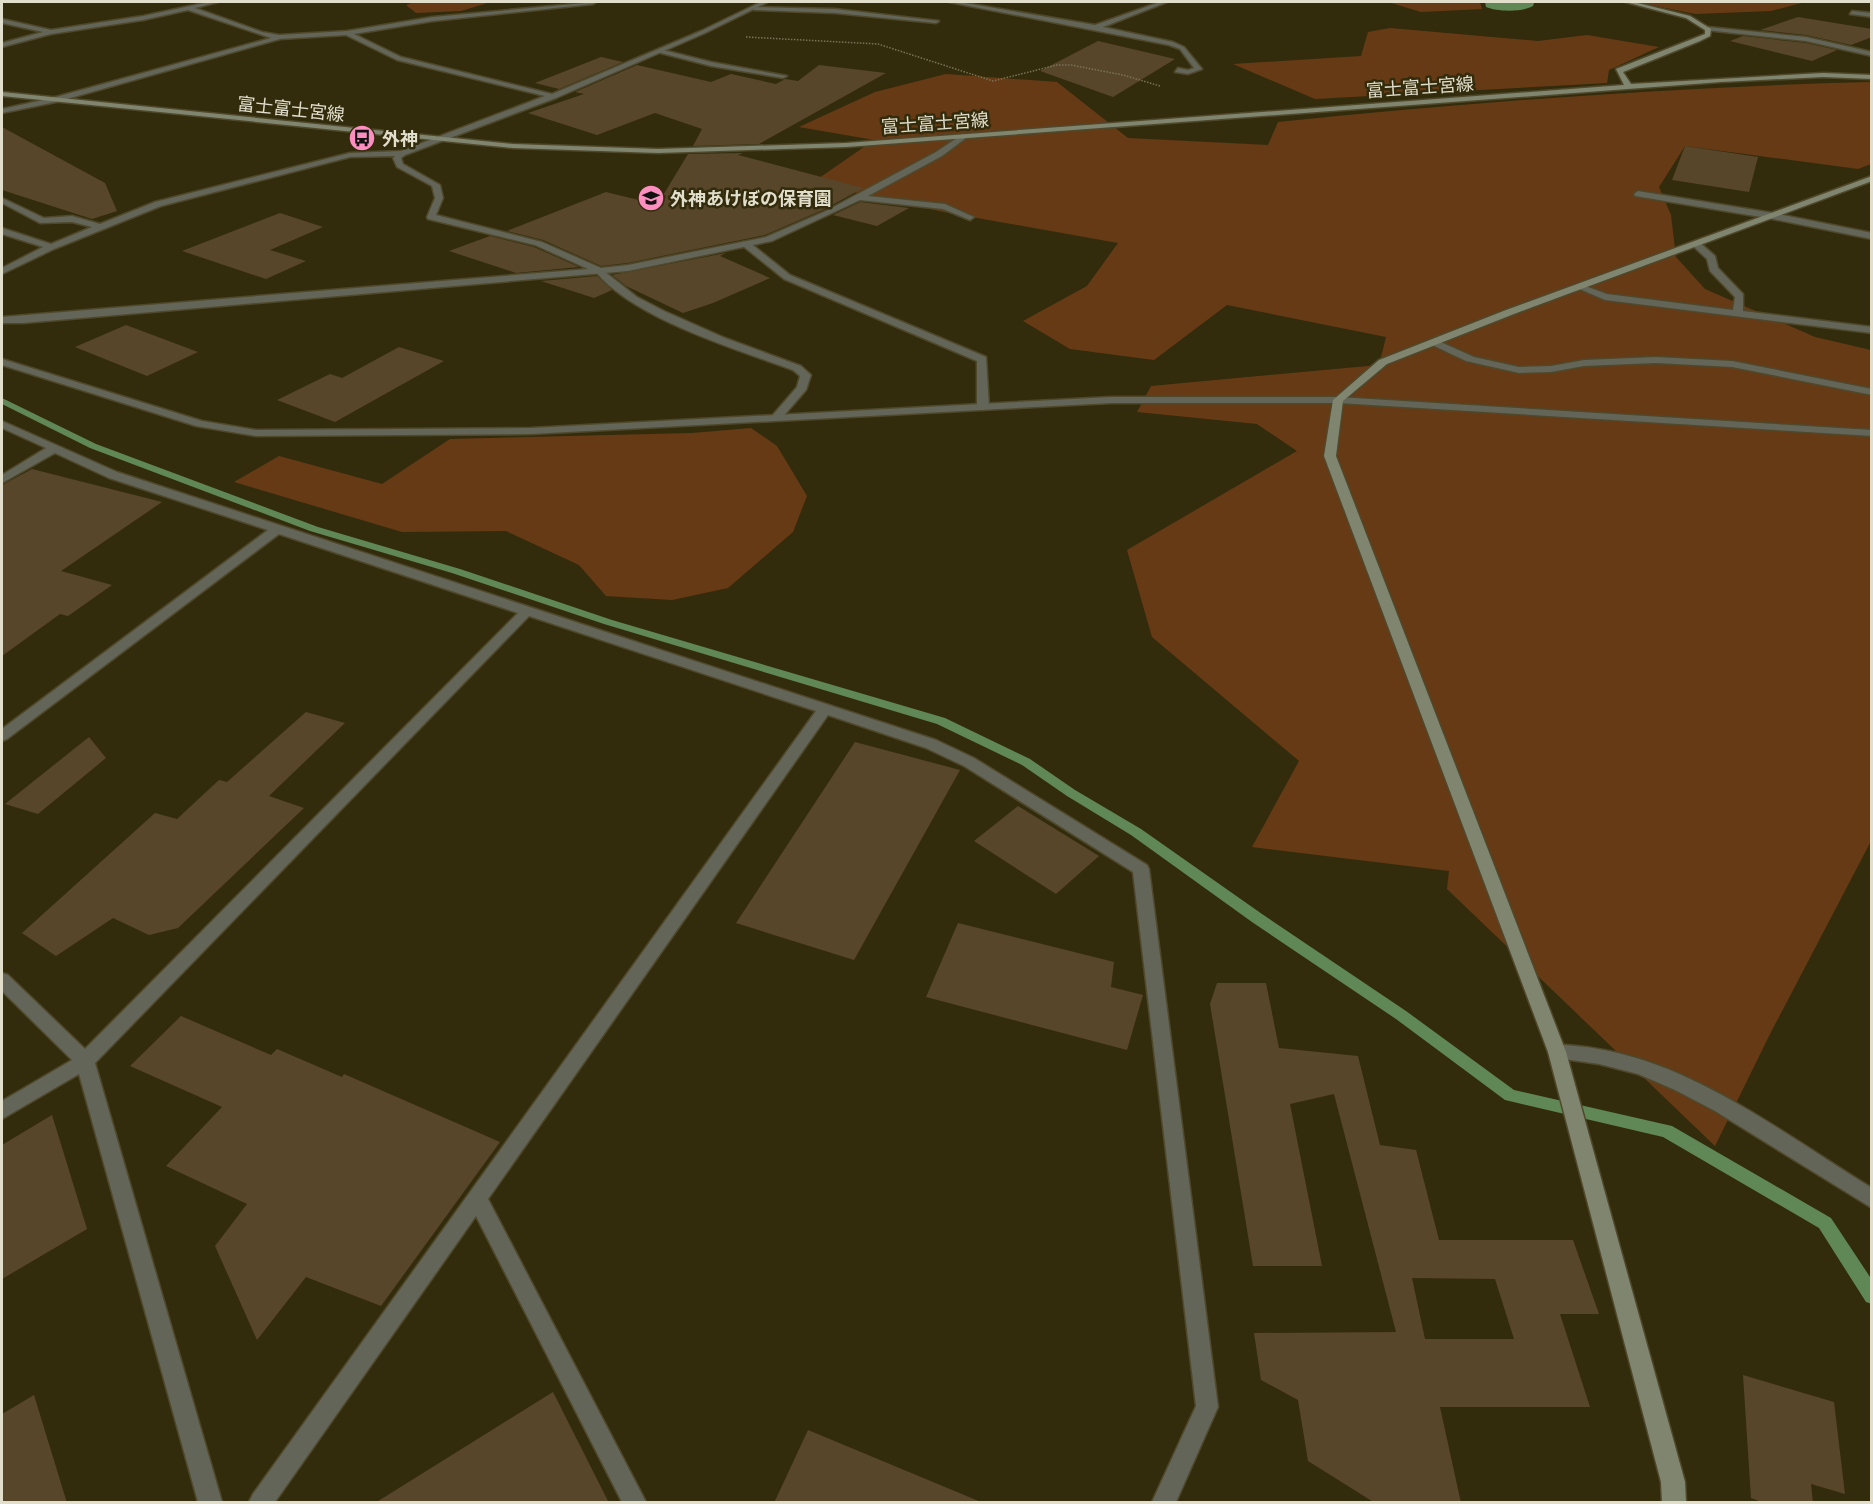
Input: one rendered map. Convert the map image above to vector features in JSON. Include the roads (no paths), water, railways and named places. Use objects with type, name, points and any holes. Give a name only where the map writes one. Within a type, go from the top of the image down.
[{"type":"main road","points":[[1628,2],[1688,17],[1708,29],[1708,35],[1698,40],[1619,71],[1629,87]]},
{"type":"main road","name":"富士富士宮線","points":[[2,94],[513,146],[709,151],[846,145],[1770,77],[1823,75],[1872,77]]},
{"type":"main road","points":[[1674,1503],[1673,1482],[1557,1052],[1330,456],[1338,400],[1383,362],[1872,178]]},
{"type":"street","points":[[2,45],[51,32],[191,9],[215,2]]},
{"type":"street","points":[[2,111],[53,100],[279,37],[347,33],[434,19],[593,2]]},
{"type":"street","points":[[2,271],[51,247],[158,204],[351,155],[402,153],[440,140],[659,51],[765,2]]},
{"type":"street","points":[[952,2],[1171,43],[1182,48],[1198,69],[1188,72],[1178,70]]},
{"type":"street","points":[[1095,27],[1164,2]]},
{"type":"street","points":[[754,8],[835,11],[897,19],[936,21]]},
{"type":"street","points":[[191,9],[261,34],[279,37]]},
{"type":"street","points":[[1852,13],[1872,15]]},
{"type":"street","points":[[2,21],[51,32]]},
{"type":"street","points":[[1708,29],[1806,39],[1869,51]]},
{"type":"street","points":[[347,33],[399,58],[553,96]]},
{"type":"street","points":[[659,51],[711,64],[783,76]]},
{"type":"street","points":[[2,320],[628,268],[769,239],[829,213],[939,154],[963,136]]},
{"type":"street","points":[[402,153],[397,158],[400,165],[436,185],[439,198],[431,217],[542,242],[572,254],[600,271],[606,280],[619,291],[703,332],[797,368],[806,375],[802,388],[776,418]]},
{"type":"street","points":[[1638,194],[1773,216],[1872,236]]},
{"type":"street","points":[[857,197],[945,207],[970,217]]},
{"type":"street","points":[[2,200],[43,220],[72,219],[100,227]]},
{"type":"street","points":[[2,231],[51,247]]},
{"type":"street","points":[[746,244],[787,278],[982,359],[983,407]]},
{"type":"street","points":[[1696,244],[1712,258],[1713,269],[1740,296],[1737,315]]},
{"type":"street","points":[[1580,286],[1605,297],[1872,330]]},
{"type":"street","points":[[1434,342],[1470,359],[1519,370],[1551,369],[1584,363],[1656,360],[1732,364],[1872,392]]},
{"type":"street","points":[[2,362],[200,424],[256,433],[531,431],[1111,400],[1338,400],[1872,433]]},
{"type":"street","points":[[2,424],[113,475],[931,744],[969,762],[1141,870],[1207,1407],[1164,1503]]},
{"type":"street","points":[[2,480],[54,448]]},
{"type":"street","points":[[2,736],[278,529]]},
{"type":"street","points":[[2,1111],[85,1061],[527,611]]},
{"type":"street","points":[[261,1503],[825,709]]},
{"type":"street","points":[[2,980],[85,1061],[210,1503]]},
{"type":"street","points":[[1557,1052],[1585,1053],[1642,1068],[1716,1101],[1872,1199]]},
{"type":"street","points":[[477,1198],[634,1503]]},
{"type":"waterway","points":[[2,401],[93,446],[314,529],[456,571],[608,622],[941,721],[1026,762],[1071,793],[1136,832],[1257,918],[1401,1015],[1510,1095],[1667,1131],[1825,1223],[1872,1296]]},
{"type":"place","name":"外神","points":[[362,138]]},
{"type":"place","name":"外神あけぼの保育園","points":[[651,198]]}]
